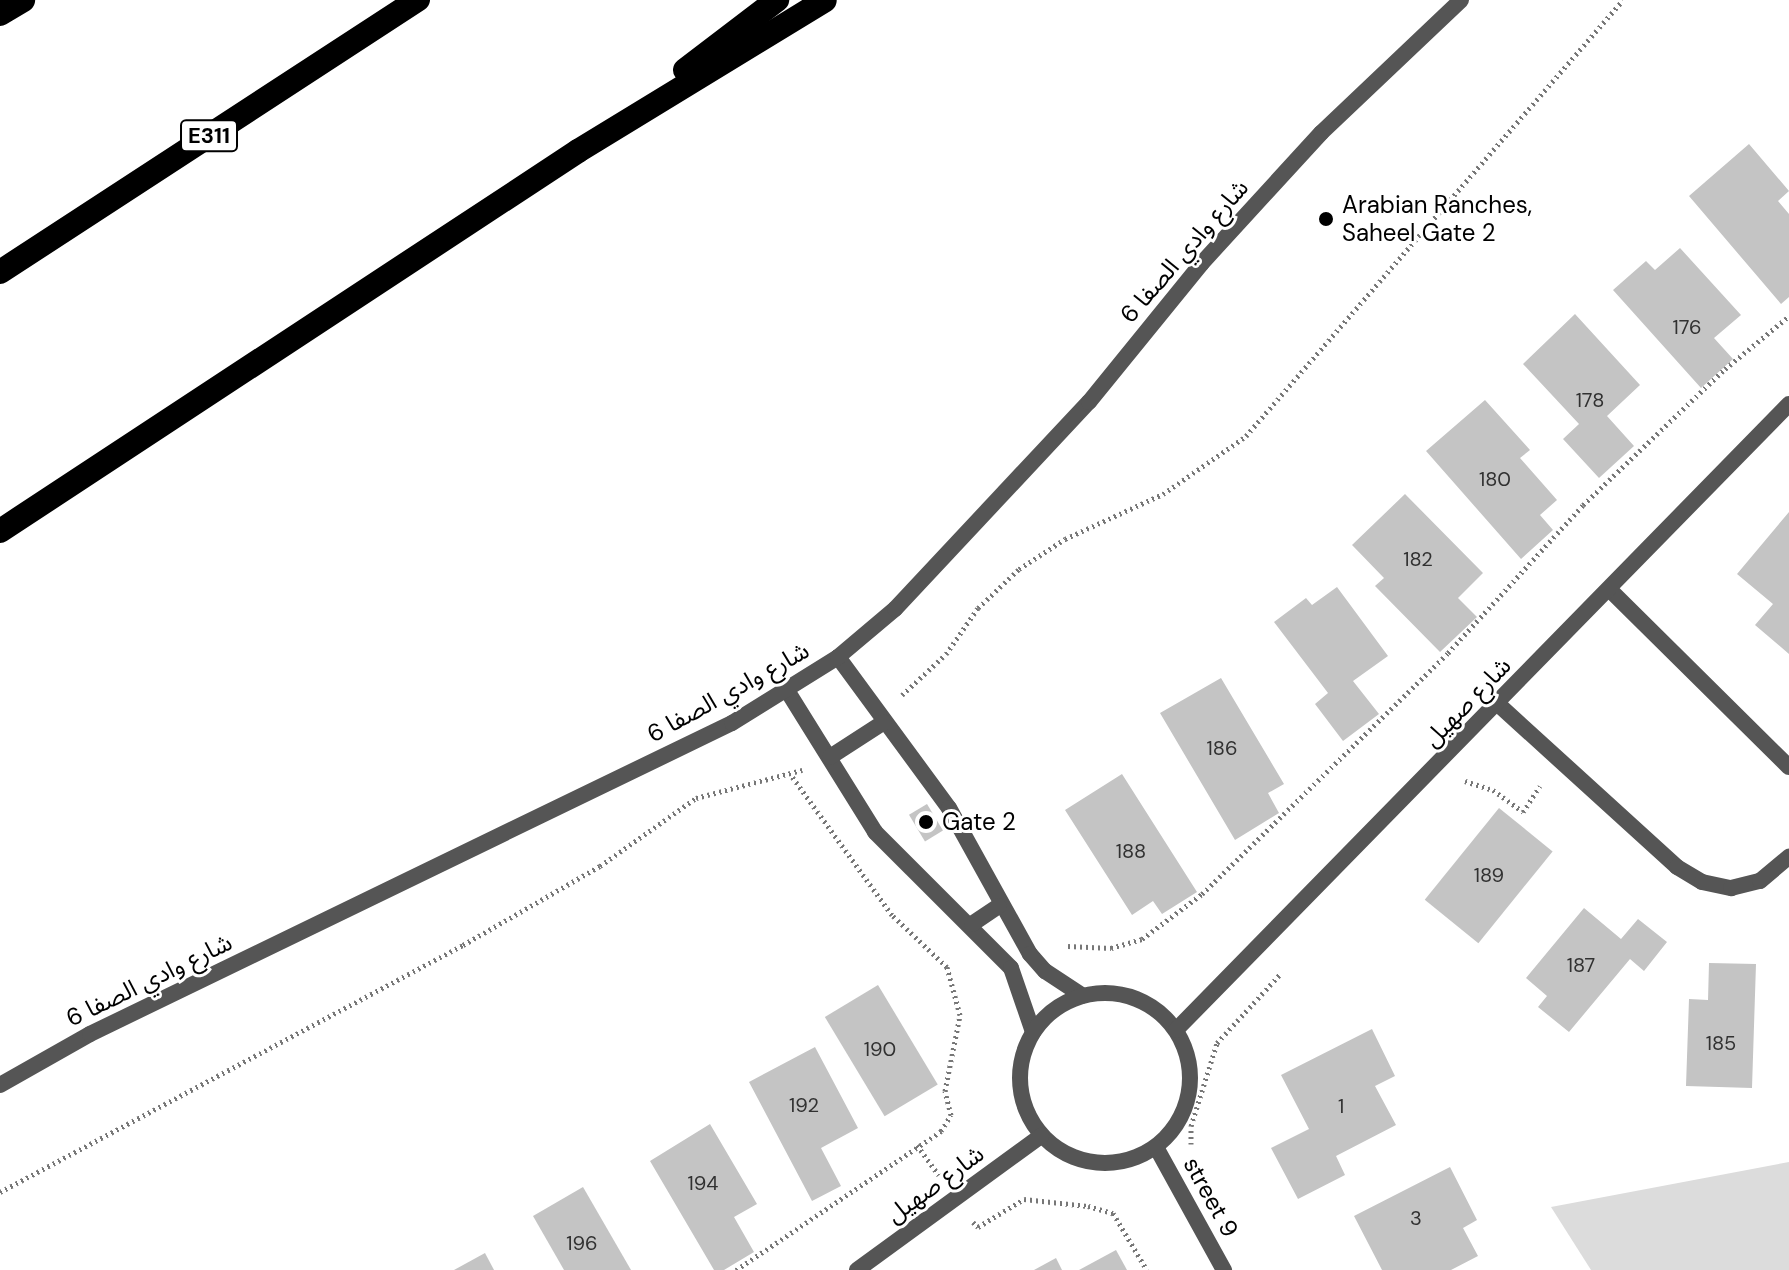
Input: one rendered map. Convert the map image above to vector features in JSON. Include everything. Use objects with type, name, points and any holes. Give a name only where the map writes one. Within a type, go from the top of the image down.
[{"type":"highway","points":[[0,14],[23,0]]},
{"type":"highway","name":"E311","points":[[0,272],[418,0]]},
{"type":"highway","points":[[578,151],[777,0]]},
{"type":"highway","points":[[0,531],[578,151],[825,0]]},
{"type":"street","name":"شارع وادي الصفا 6","points":[[0,1085],[90,1034],[788,692],[838,657],[895,609],[1089,402],[1201,264],[1321,133],[1461,0]]},
{"type":"street","name":"شارع صهيل","points":[[1176,1030],[1499,705],[1789,404]]},
{"type":"street","points":[[1609,589],[1789,767]]},
{"type":"street","points":[[838,657],[949,808],[999,906],[1045,971],[1083,996]]},
{"type":"street","points":[[788,692],[885,843],[972,924],[1011,968],[1033,1032]]},
{"type":"street","points":[[1499,705],[1677,867],[1702,882],[1731,888],[1760,881],[1789,857]]},
{"type":"street","points":[[830,757],[881,718]]},
{"type":"street","points":[[972,924],[999,906]]},
{"type":"street","points":[[1083,996],[1135,998],[1158,1011],[1176,1030],[1187,1054],[1186,1105],[1156,1147],[1134,1159],[1097,1163],[1061,1152],[1041,1136],[1025,1113],[1019,1086],[1021,1058],[1033,1032],[1046,1015],[1083,996]]},
{"type":"street","name":"شارع صهيل","points":[[857,1270],[1041,1136]]},
{"type":"street","name":"street 9","points":[[1156,1147],[1224,1270]]},
{"type":"path","points":[[881,718],[946,654],[978,608],[1019,569],[1065,539],[1163,494],[1246,436],[1623,0]]},
{"type":"path","points":[[1055,942],[1111,948],[1142,939],[1202,894],[1448,653],[1583,505],[1789,316]]},
{"type":"path","points":[[907,691],[915,704]]},
{"type":"path","points":[[1453,785],[1470,780],[1523,812],[1559,759]]},
{"type":"path","points":[[0,1192],[476,938],[600,866],[696,798],[791,775],[892,915],[947,967],[957,991],[959,1032],[945,1091],[951,1115],[941,1131],[736,1270]]},
{"type":"path","points":[[1191,1147],[1191,1126],[1217,1043],[1292,961]]},
{"type":"path","points":[[917,1145],[978,1227],[1024,1199],[1113,1213],[1147,1270]]},
{"type":"shaded area","points":[[1789,1162],[1789,1270],[1591,1270],[1551,1207]]},
{"type":"building","points":[[1749,144],[1789,191],[1778,201],[1789,214],[1789,297],[1781,304],[1689,196]]},
{"type":"building","points":[[1680,248],[1741,315],[1714,338],[1733,359],[1701,388],[1613,290],[1646,261],[1655,270]]},
{"type":"building","points":[[1575,314],[1640,385],[1607,416],[1634,446],[1599,478],[1563,439],[1579,424],[1523,364]]},
{"type":"building","points":[[1485,400],[1530,450],[1520,458],[1557,500],[1540,515],[1553,530],[1521,559],[1426,451]]},
{"type":"building","points":[[1405,494],[1483,573],[1458,598],[1477,617],[1440,652],[1375,586],[1384,578],[1352,545]]},
{"type":"building","points":[[1789,512],[1789,654],[1755,625],[1773,604],[1737,574]]},
{"type":"building","points":[[1337,587],[1388,656],[1353,681],[1379,714],[1343,741],[1315,704],[1328,693],[1274,622],[1306,598],[1312,605]]},
{"type":"building","points":[[1221,678],[1284,784],[1268,793],[1279,813],[1235,840],[1160,713]]},
{"type":"building","points":[[1122,774],[1197,892],[1162,914],[1153,901],[1132,915],[1065,810]]},
{"type":"building","name":"Gate 2","points":[[927,804],[943,831],[925,841],[909,815]]},
{"type":"building","points":[[1499,808],[1553,851],[1478,943],[1425,900]]},
{"type":"building","points":[[1584,908],[1621,939],[1638,919],[1667,942],[1644,971],[1630,959],[1569,1032],[1538,1007],[1547,996],[1526,978]]},
{"type":"building","points":[[1709,963],[1756,964],[1752,1088],[1686,1086],[1689,999],[1708,1000]]},
{"type":"building","points":[[878,985],[938,1084],[885,1116],[825,1017]]},
{"type":"building","points":[[1372,1029],[1395,1076],[1375,1086],[1396,1125],[1336,1156],[1345,1175],[1298,1199],[1271,1148],[1309,1129],[1281,1075]]},
{"type":"building","points":[[815,1047],[858,1128],[821,1148],[841,1186],[812,1201],[749,1082]]},
{"type":"building","points":[[710,1124],[757,1204],[734,1217],[754,1252],[724,1270],[714,1270],[650,1161]]},
{"type":"building","points":[[1450,1167],[1477,1220],[1463,1228],[1478,1256],[1451,1270],[1382,1270],[1354,1216]]},
{"type":"building","points":[[583,1187],[631,1270],[564,1270],[533,1216]]},
{"type":"building","points":[[1116,1250],[1127,1270],[1079,1270]]},
{"type":"building","points":[[485,1253],[494,1270],[454,1270]]},
{"type":"building","points":[[1056,1258],[1062,1270],[1034,1270]]},
{"type":"place","name":"Arabian Ranches, Saheel Gate 2","points":[[1326,219]]},
{"type":"place","name":"Gate 2","points":[[926,822]]}]
